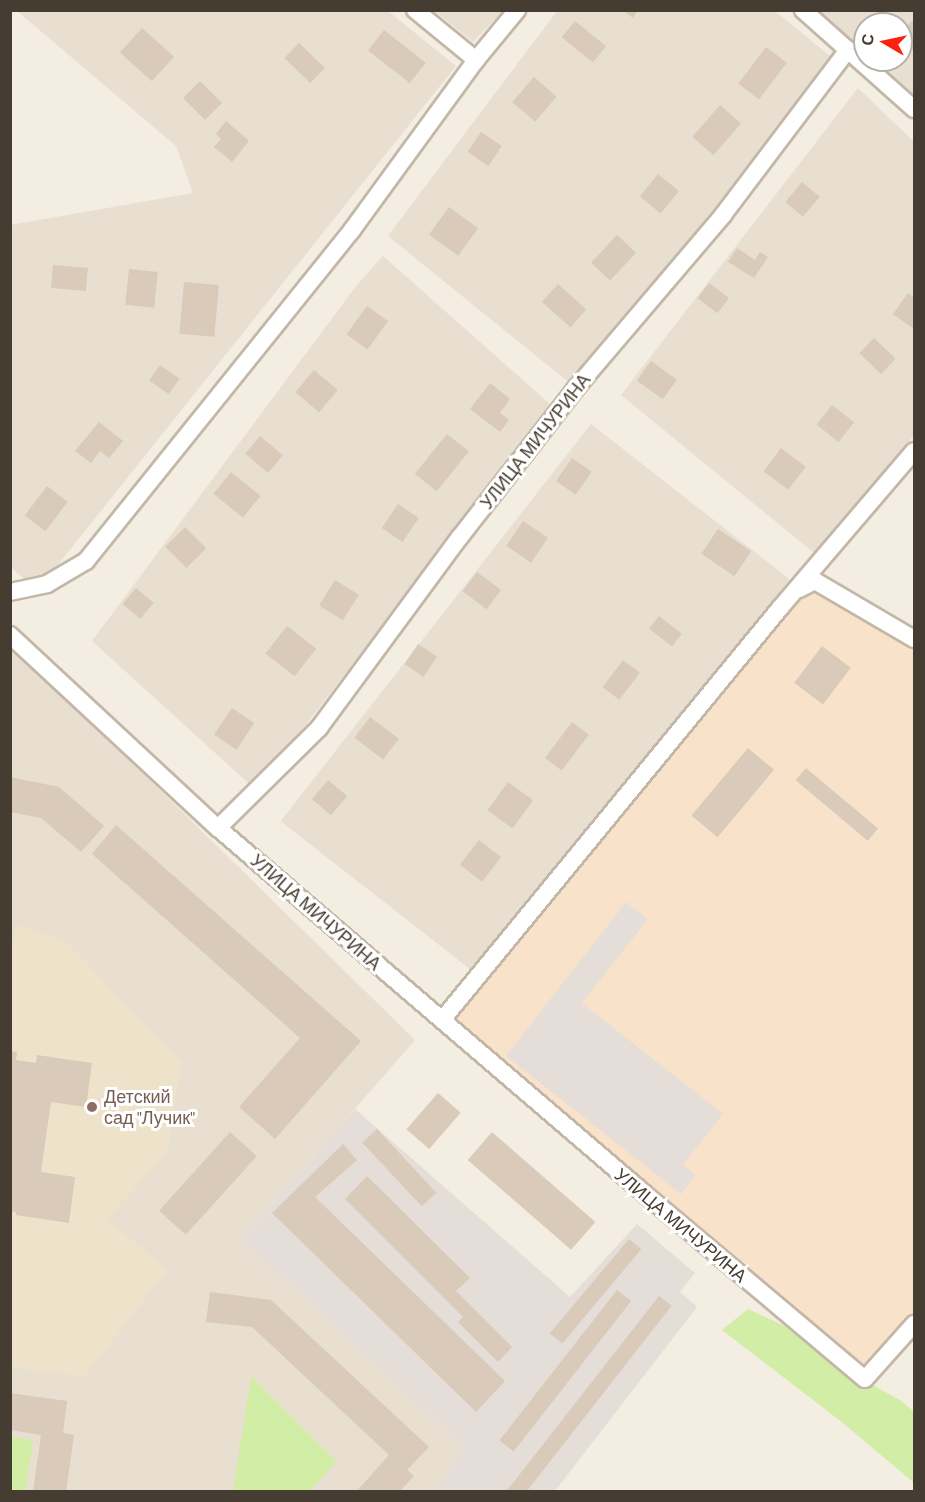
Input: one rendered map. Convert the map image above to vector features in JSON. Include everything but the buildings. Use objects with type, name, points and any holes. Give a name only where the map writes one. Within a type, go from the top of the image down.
[{"type":"street","points":[[415,10],[476,60]]},
{"type":"street","points":[[10,592],[47,584],[86,561],[352,230],[476,60],[517,10]]},
{"type":"street","points":[[803,10],[915,109]]},
{"type":"street","name":"УЛИЦА МИЧУРИНА","points":[[218,828],[318,728],[510,472],[576,388],[723,215],[848,50]]},
{"type":"street","points":[[442,1020],[915,451]]},
{"type":"street","points":[[798,589],[815,581],[915,639]]},
{"type":"street","name":"УЛИЦА МИЧУРИНА","points":[[10,635],[218,828],[865,1379],[915,1324]]},
{"type":"shaded area","points":[[17,11],[388,11],[456,66],[37,591],[11,567],[10,225],[193,193],[176,146]]},
{"type":"shaded area","points":[[435,11],[503,11],[473,42]]},
{"type":"shaded area","points":[[557,11],[775,11],[841,65],[571,384],[388,236]]},
{"type":"shaded area","points":[[820,11],[914,11],[914,98],[887,72],[913,72],[913,12],[853,12],[853,41]]},
{"type":"shaded area","points":[[858,88],[914,142],[914,435],[819,557],[621,395]]},
{"type":"shaded area","points":[[383,256],[551,405],[256,790],[92,641],[357,285]]},
{"type":"shaded area","points":[[591,424],[790,579],[479,976],[281,821]]},
{"type":"shaded area","points":[[815,581],[914,639],[914,1324],[865,1379],[442,1020],[780,608]]},
{"type":"shaded area","points":[[10,643],[415,1040],[241,1239],[465,1447],[436,1491],[11,1491]]},
{"type":"shaded area","points":[[626,902],[648,919],[582,1003],[723,1114],[683,1165],[696,1175],[681,1194],[506,1056]]},
{"type":"shaded area","name":"Детский сад \"Лучик\"","points":[[16,925],[67,942],[181,1063],[168,1152],[107,1219],[167,1270],[84,1377],[11,1367],[10,963]]},
{"type":"shaded area","points":[[355,1109],[570,1297],[637,1224],[695,1273],[680,1292],[697,1307],[555,1491],[436,1491],[464,1447],[241,1239]]},
{"type":"green space","points":[[748,1309],[787,1327],[843,1369],[900,1400],[914,1412],[914,1483],[843,1423],[722,1330]]},
{"type":"green space","points":[[251,1376],[336,1461],[311,1491],[233,1491]]},
{"type":"green space","points":[[11,1437],[33,1440],[25,1491],[11,1491]]},
{"type":"place","name":"Детский сад \"Лучик\"","points":[[92,1107]]}]
